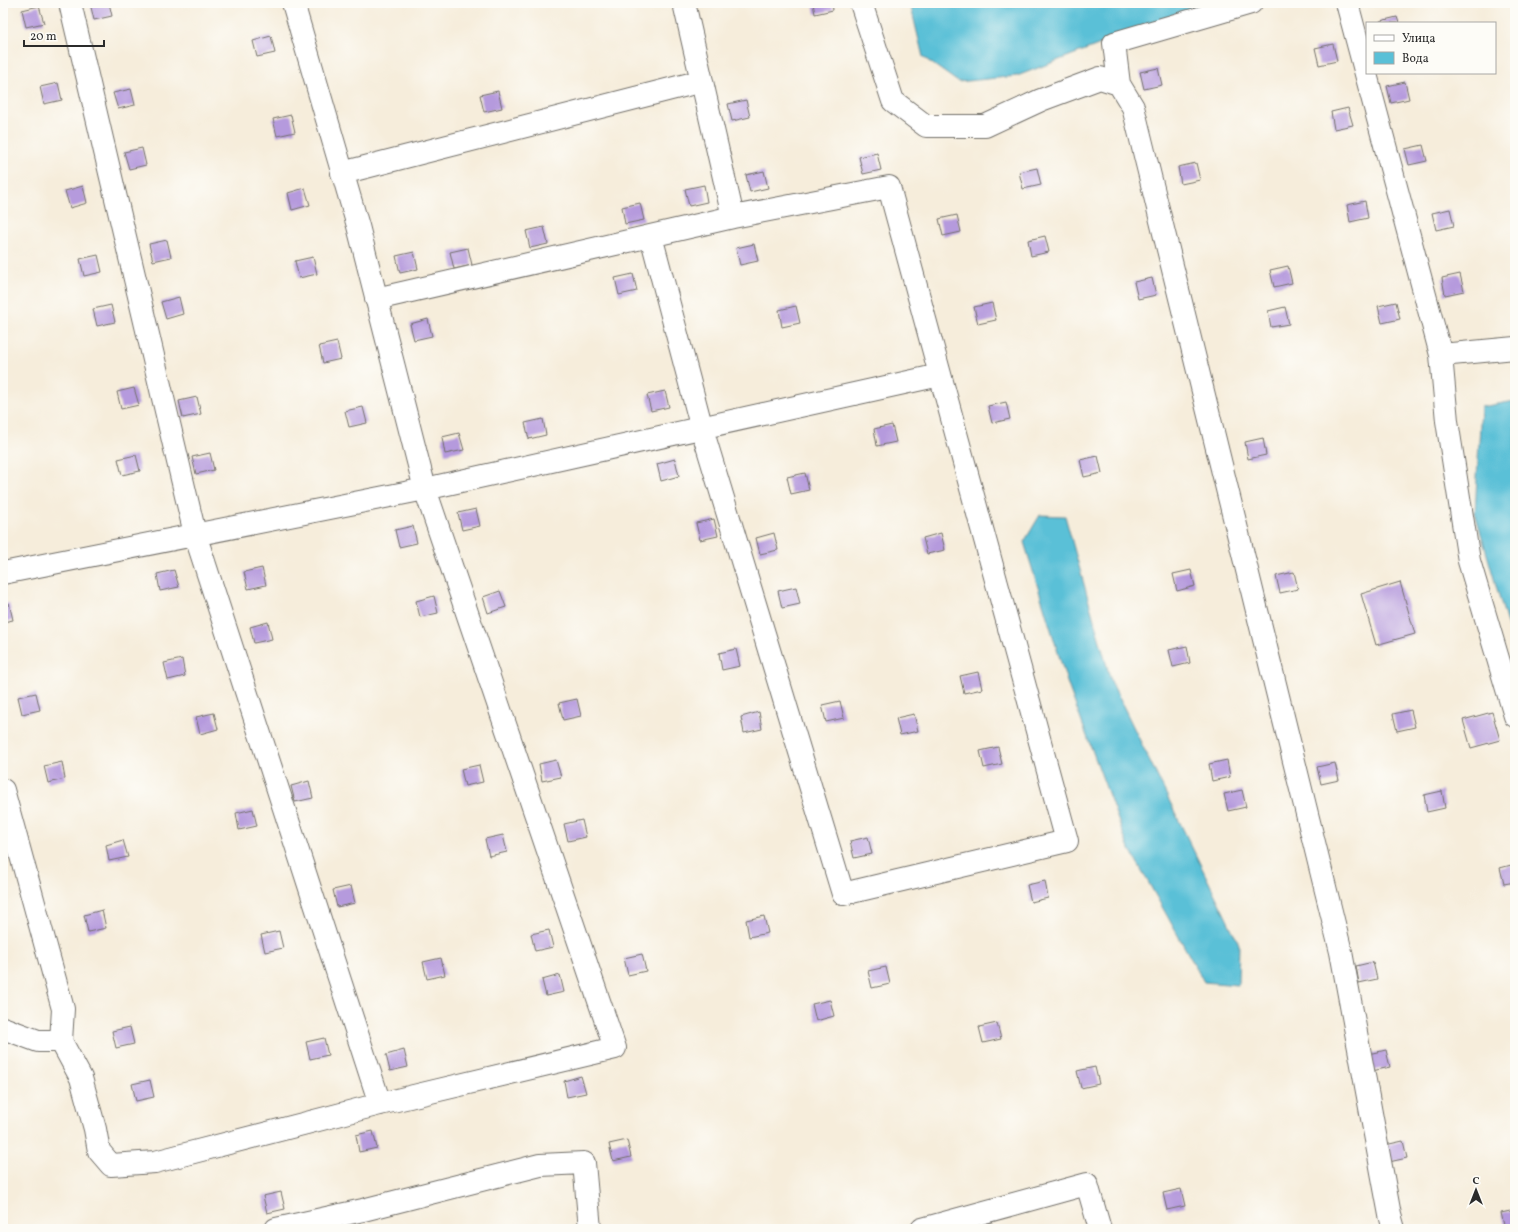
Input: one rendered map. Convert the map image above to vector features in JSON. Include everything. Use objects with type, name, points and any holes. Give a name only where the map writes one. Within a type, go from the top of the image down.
[{"type":"street","points":[[70,3],[195,534],[380,1104]]},
{"type":"street","points":[[3,790],[8,828],[63,1009],[61,1041],[80,1078],[95,1129],[99,1151],[111,1165],[155,1162],[380,1104],[615,1048],[425,489],[342,173],[293,3]]},
{"type":"street","points":[[684,3],[733,217]]},
{"type":"street","points":[[861,3],[894,101],[926,126],[985,126],[1041,100],[1100,78],[1119,84]]},
{"type":"street","points":[[1250,3],[1114,43],[1119,84],[1133,107],[1341,952],[1390,1215],[1394,1229]]},
{"type":"street","points":[[1347,3],[1441,356],[1447,421],[1469,561],[1515,716]]},
{"type":"street","points":[[342,173],[702,80]]},
{"type":"street","points":[[376,299],[733,217],[889,187],[1067,841],[843,894],[702,429],[651,236]]},
{"type":"street","points":[[1441,356],[1515,348]]},
{"type":"street","points":[[3,573],[425,489],[940,376]]},
{"type":"street","points":[[3,1028],[38,1041],[61,1041]]},
{"type":"street","points":[[276,1229],[364,1219],[540,1165],[584,1163],[590,1229]]},
{"type":"street","points":[[922,1229],[1087,1184],[1100,1229]]},
{"type":"water","points":[[910,3],[1208,3],[1017,76],[958,82],[923,57]]},
{"type":"water","points":[[1515,401],[1515,651],[1475,513],[1481,407]]},
{"type":"water","points":[[1040,515],[1065,516],[1111,681],[1239,944],[1238,985],[1204,982],[1127,844],[1068,685],[1024,542]]},
{"type":"building","points":[[90,3],[109,3],[112,16],[94,20]]},
{"type":"building","points":[[813,3],[832,3],[833,10],[815,14]]},
{"type":"building","points":[[39,6],[44,23],[26,27],[22,10]]},
{"type":"building","points":[[1397,17],[1399,22],[1380,22]]},
{"type":"building","points":[[271,36],[275,53],[257,57],[253,41]]},
{"type":"building","points":[[1333,44],[1337,61],[1319,65],[1315,48]]},
{"type":"building","points":[[1158,68],[1162,85],[1144,89],[1140,72]]},
{"type":"building","points":[[1405,82],[1409,99],[1391,103],[1387,86]]},
{"type":"building","points":[[58,83],[62,100],[44,104],[40,87]]},
{"type":"building","points":[[131,89],[135,105],[118,109],[113,93]]},
{"type":"building","points":[[498,91],[502,108],[484,112],[480,95]]},
{"type":"building","points":[[746,100],[750,117],[732,121],[728,104]]},
{"type":"building","points":[[1348,108],[1353,125],[1334,129],[1331,112]]},
{"type":"building","points":[[291,115],[295,132],[277,136],[273,119]]},
{"type":"building","points":[[1423,145],[1427,161],[1409,165],[1405,149]]},
{"type":"building","points":[[142,148],[146,165],[129,169],[124,152]]},
{"type":"building","points":[[877,153],[881,170],[863,174],[859,157]]},
{"type":"building","points":[[1196,163],[1200,180],[1181,184],[1178,167]]},
{"type":"building","points":[[1037,168],[1041,185],[1023,189],[1019,172]]},
{"type":"building","points":[[764,171],[768,188],[750,192],[746,175]]},
{"type":"building","points":[[704,185],[707,202],[689,206],[685,189]]},
{"type":"building","points":[[83,186],[87,203],[70,208],[65,191]]},
{"type":"building","points":[[305,188],[310,205],[292,210],[288,193]]},
{"type":"building","points":[[1365,201],[1368,218],[1350,222],[1347,205]]},
{"type":"building","points":[[640,203],[644,220],[625,224],[622,207]]},
{"type":"building","points":[[1450,209],[1454,226],[1436,230],[1432,213]]},
{"type":"building","points":[[957,215],[961,232],[943,236],[939,219]]},
{"type":"building","points":[[544,227],[548,244],[530,248],[526,231]]},
{"type":"building","points":[[1045,236],[1049,252],[1031,256],[1028,240]]},
{"type":"building","points":[[167,240],[171,257],[153,261],[149,244]]},
{"type":"building","points":[[754,244],[758,261],[740,265],[736,248]]},
{"type":"building","points":[[468,248],[472,265],[454,269],[450,252]]},
{"type":"building","points":[[414,252],[418,269],[400,273],[396,256]]},
{"type":"building","points":[[98,255],[102,272],[84,276],[80,259]]},
{"type":"building","points":[[313,257],[317,274],[299,278],[295,261]]},
{"type":"building","points":[[1288,266],[1292,283],[1274,287],[1270,270]]},
{"type":"building","points":[[633,274],[637,291],[619,295],[615,278]]},
{"type":"building","points":[[1460,274],[1464,291],[1445,295],[1442,278]]},
{"type":"building","points":[[1152,278],[1156,295],[1138,299],[1134,282]]},
{"type":"building","points":[[179,297],[183,314],[166,319],[161,302]]},
{"type":"building","points":[[1396,302],[1400,319],[1382,323],[1378,306]]},
{"type":"building","points":[[992,303],[996,320],[978,324],[974,307]]},
{"type":"building","points":[[111,305],[115,322],[97,326],[93,309]]},
{"type":"building","points":[[796,306],[800,323],[782,327],[779,310]]},
{"type":"building","points":[[1285,307],[1289,324],[1271,327],[1268,311]]},
{"type":"building","points":[[428,319],[432,336],[414,340],[410,324]]},
{"type":"building","points":[[337,342],[341,359],[323,363],[319,346]]},
{"type":"building","points":[[134,388],[139,405],[121,409],[117,392]]},
{"type":"building","points":[[665,391],[669,407],[651,411],[647,395]]},
{"type":"building","points":[[197,397],[201,414],[183,418],[179,401]]},
{"type":"building","points":[[1006,402],[1010,419],[992,423],[988,406]]},
{"type":"building","points":[[363,407],[367,423],[349,427],[345,411]]},
{"type":"building","points":[[543,419],[546,435],[529,439],[525,423]]},
{"type":"building","points":[[892,425],[896,442],[877,446],[874,429]]},
{"type":"building","points":[[459,433],[464,450],[445,454],[442,437]]},
{"type":"building","points":[[1263,438],[1266,455],[1248,459],[1245,442]]},
{"type":"building","points":[[210,453],[214,470],[196,474],[192,457]]},
{"type":"building","points":[[136,455],[140,471],[122,475],[118,459]]},
{"type":"building","points":[[1098,456],[1102,473],[1084,477],[1080,460]]},
{"type":"building","points":[[675,459],[679,476],[661,481],[657,464]]},
{"type":"building","points":[[805,473],[809,490],[791,494],[787,477]]},
{"type":"building","points":[[3,490],[7,503],[3,504]]},
{"type":"building","points":[[476,509],[480,526],[462,530],[458,513]]},
{"type":"building","points":[[714,519],[718,536],[700,540],[696,523]]},
{"type":"building","points":[[413,526],[417,543],[399,547],[395,530]]},
{"type":"building","points":[[774,533],[778,550],[760,554],[756,538]]},
{"type":"building","points":[[941,533],[945,550],[927,554],[923,538]]},
{"type":"building","points":[[262,568],[266,585],[248,589],[244,572]]},
{"type":"building","points":[[174,570],[179,587],[160,591],[157,574]]},
{"type":"building","points":[[1191,570],[1195,586],[1177,591],[1173,574]]},
{"type":"building","points":[[1294,572],[1298,589],[1280,593],[1276,576]]},
{"type":"building","points":[[1400,582],[1415,634],[1376,645],[1361,594]]},
{"type":"building","points":[[796,587],[800,604],[782,608],[778,591]]},
{"type":"building","points":[[500,591],[506,607],[488,613],[483,597]]},
{"type":"building","points":[[434,596],[438,613],[420,617],[416,601]]},
{"type":"building","points":[[9,603],[13,620],[3,622],[3,605]]},
{"type":"building","points":[[268,622],[272,639],[254,643],[250,627]]},
{"type":"building","points":[[1187,646],[1190,663],[1173,667],[1169,650]]},
{"type":"building","points":[[736,649],[740,666],[722,670],[719,653]]},
{"type":"building","points":[[182,659],[185,676],[168,680],[164,663]]},
{"type":"building","points":[[978,672],[982,689],[964,693],[960,676]]},
{"type":"building","points":[[36,693],[40,710],[22,714],[18,697]]},
{"type":"building","points":[[577,699],[581,716],[563,720],[559,703]]},
{"type":"building","points":[[840,701],[844,718],[826,722],[822,705]]},
{"type":"building","points":[[1411,710],[1415,727],[1397,731],[1393,714]]},
{"type":"building","points":[[759,712],[762,729],[744,733],[741,717]]},
{"type":"building","points":[[1492,712],[1500,740],[1471,748],[1463,720]]},
{"type":"building","points":[[214,713],[218,729],[200,734],[196,717]]},
{"type":"building","points":[[914,714],[918,731],[900,735],[896,718]]},
{"type":"building","points":[[998,747],[1002,764],[984,768],[980,751]]},
{"type":"building","points":[[556,760],[561,777],[542,781],[539,764]]},
{"type":"building","points":[[1227,760],[1230,777],[1212,781],[1209,764]]},
{"type":"building","points":[[62,762],[65,779],[48,783],[44,766]]},
{"type":"building","points":[[1335,763],[1339,780],[1321,784],[1317,767]]},
{"type":"building","points":[[479,765],[483,782],[465,786],[461,769]]},
{"type":"building","points":[[309,781],[313,798],[295,802],[291,786]]},
{"type":"building","points":[[1242,790],[1246,807],[1228,811],[1224,794]]},
{"type":"building","points":[[1442,791],[1445,808],[1427,812],[1424,795]]},
{"type":"building","points":[[253,809],[257,826],[239,830],[236,813]]},
{"type":"building","points":[[582,820],[586,837],[568,841],[564,824]]},
{"type":"building","points":[[503,835],[507,852],[489,856],[485,839]]},
{"type":"building","points":[[868,837],[872,854],[854,858],[850,841]]},
{"type":"building","points":[[123,840],[128,857],[109,861],[106,845]]},
{"type":"building","points":[[1515,864],[1515,882],[1504,884],[1500,868]]},
{"type":"building","points":[[1045,881],[1048,898],[1031,902],[1027,885]]},
{"type":"building","points":[[351,886],[355,903],[337,907],[333,890]]},
{"type":"building","points":[[102,910],[106,928],[88,932],[84,915]]},
{"type":"building","points":[[764,916],[768,933],[749,937],[746,920]]},
{"type":"building","points":[[549,930],[553,947],[535,951],[531,934]]},
{"type":"building","points":[[279,931],[283,948],[265,952],[261,935]]},
{"type":"building","points":[[642,954],[646,971],[628,975],[624,958]]},
{"type":"building","points":[[441,958],[445,975],[427,979],[423,962]]},
{"type":"building","points":[[1373,962],[1377,979],[1359,983],[1356,966]]},
{"type":"building","points":[[886,967],[890,984],[872,988],[868,971]]},
{"type":"building","points":[[560,975],[564,992],[546,996],[542,980]]},
{"type":"building","points":[[830,1000],[834,1016],[816,1021],[812,1004]]},
{"type":"building","points":[[997,1023],[1001,1039],[983,1043],[979,1027]]},
{"type":"building","points":[[130,1027],[134,1044],[116,1048],[112,1031]]},
{"type":"building","points":[[324,1038],[328,1055],[310,1059],[306,1042]]},
{"type":"building","points":[[404,1050],[408,1067],[390,1071],[386,1055]]},
{"type":"building","points":[[1386,1050],[1390,1067],[1372,1071],[1368,1054]]},
{"type":"building","points":[[1095,1067],[1099,1084],[1081,1088],[1077,1071]]},
{"type":"building","points":[[581,1076],[586,1093],[567,1097],[564,1081]]},
{"type":"building","points":[[150,1080],[154,1097],[136,1101],[132,1084]]},
{"type":"building","points":[[373,1131],[377,1148],[359,1152],[356,1135]]},
{"type":"building","points":[[627,1140],[631,1157],[613,1161],[609,1144]]},
{"type":"building","points":[[1403,1141],[1407,1158],[1389,1162],[1385,1145]]},
{"type":"building","points":[[1181,1189],[1185,1206],[1167,1210],[1163,1193]]},
{"type":"building","points":[[281,1192],[285,1209],[267,1213],[263,1196]]},
{"type":"building","points":[[1515,1210],[1515,1228],[1505,1229],[1501,1213]]}]
